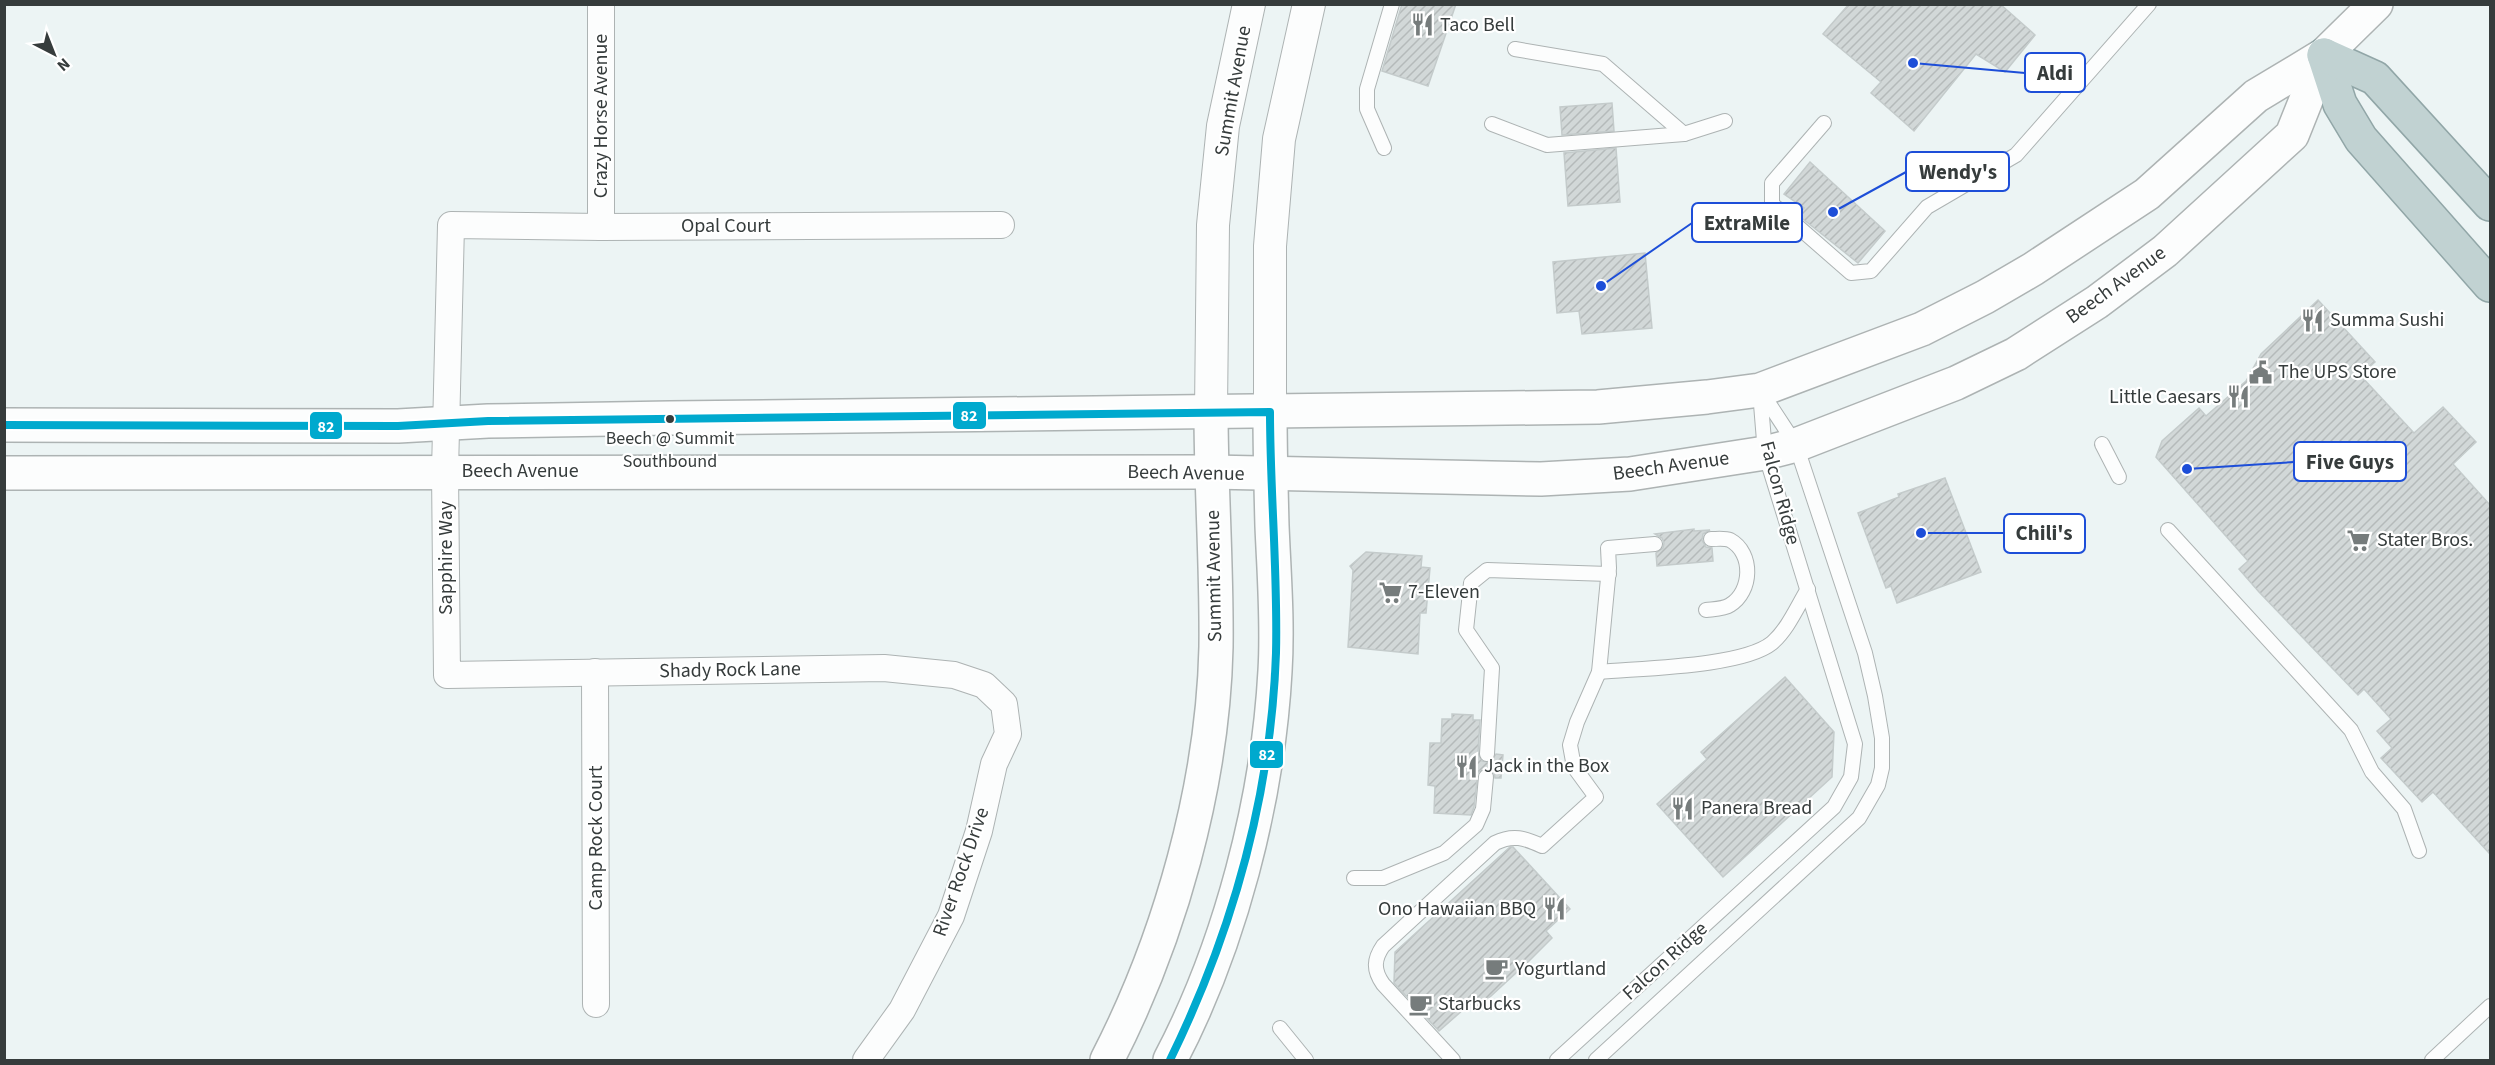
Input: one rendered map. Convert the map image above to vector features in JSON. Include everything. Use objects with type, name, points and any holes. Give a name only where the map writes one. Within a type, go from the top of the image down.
[{"type":"highway","points":[[2324,55],[2374,78],[2490,204]]},
{"type":"highway","points":[[2324,55],[2340,104],[2361,139],[2490,285]]},
{"type":"main road","name":"Beech Avenue","points":[[4,426],[398,426],[447,423],[1270,412],[1315,409],[1598,407],[1760,390],[1922,329],[2033,269],[2146,194],[2256,96],[2324,55],[2376,4]]},
{"type":"main road","name":"Beech Avenue","points":[[4,473],[1211,472],[1541,479],[1630,474],[1765,453],[1796,445],[1956,383],[2016,354],[2097,302],[2165,251],[2292,135],[2324,55]]},
{"type":"main road","name":"Summit Avenue","points":[[1107,1060],[1138,996],[1158,944],[1192,825],[1210,725],[1216,648],[1211,411]]},
{"type":"main road","points":[[1170,1060],[1222,941],[1238,886],[1260,789],[1275,672],[1270,412]]},
{"type":"street","name":"Crazy Horse Avenue","points":[[601,4],[601,227]]},
{"type":"street","name":"Summit Avenue","points":[[1211,411],[1213,225],[1223,126],[1249,4]]},
{"type":"street","points":[[1270,412],[1270,246],[1279,139],[1309,4]]},
{"type":"street","name":"Opal Court","points":[[451,225],[601,227],[1001,225]]},
{"type":"street","name":"Sapphire Way","points":[[447,675],[445,471],[451,225]]},
{"type":"street","name":"Shady Rock Lane","points":[[447,675],[884,668],[954,675],[984,685],[1004,704]]},
{"type":"street","name":"Camp Rock Court","points":[[595,672],[596,1004]]},
{"type":"street","name":"River Rock Drive","points":[[866,1060],[902,1010],[951,916],[979,831],[994,764],[1008,734],[1004,704]]},
{"type":"lane","points":[[1384,148],[1366,109],[1367,89],[1392,4]]},
{"type":"lane","points":[[1824,123],[1772,183],[1772,204],[1851,273],[1871,271],[1928,207],[2016,154],[2150,4]]},
{"type":"lane","points":[[1515,49],[1603,64],[1684,134]]},
{"type":"lane","points":[[1492,124],[1547,145],[1684,134],[1725,121]]},
{"type":"lane","name":"Falcon Ridge","points":[[1596,1060],[1859,818],[1878,785],[1882,768],[1882,738],[1865,653],[1796,445],[1760,390]]},
{"type":"lane","name":"Falcon Ridge","points":[[1557,1060],[1834,807],[1851,777],[1855,744],[1765,453],[1760,390]]},
{"type":"lane","points":[[2102,444],[2119,477]]},
{"type":"lane","points":[[2168,530],[2351,730],[2372,772],[2404,809],[2419,851]]},
{"type":"lane","points":[[1707,610],[1728,607],[1740,597],[1746,586],[1748,574],[1738,546],[1728,539],[1711,539]]},
{"type":"lane","points":[[1453,1060],[1383,984],[1377,975],[1377,955],[1383,946],[1495,843],[1514,837],[1525,838],[1542,846],[1596,797],[1574,767],[1570,745],[1577,722],[1599,672],[1609,574],[1608,548],[1655,544]]},
{"type":"lane","points":[[1487,754],[1492,668],[1466,630],[1472,583],[1486,570],[1609,574]]},
{"type":"lane","points":[[1599,672],[1730,660],[1753,654],[1772,643],[1787,626],[1808,589]]},
{"type":"lane","points":[[1354,878],[1383,878],[1444,853],[1476,825],[1483,809],[1486,777]]},
{"type":"lane","points":[[2432,1060],[2490,1006]]},
{"type":"lane","points":[[1280,1028],[1306,1060]]},
{"type":"building","name":"Taco Bell","points":[[1402,4],[1456,4],[1428,86],[1382,71]]},
{"type":"building","points":[[1849,4],[2000,4],[2035,35],[2005,72],[1976,54],[1914,131],[1871,93],[1881,82],[1823,34]]},
{"type":"building","points":[[1612,103],[1614,131],[1562,135],[1560,107]]},
{"type":"building","points":[[1616,148],[1620,202],[1568,206],[1564,153]]},
{"type":"building","points":[[1810,162],[1885,231],[1858,263],[1798,215],[1804,208],[1784,194]]},
{"type":"building","points":[[1645,253],[1652,328],[1582,334],[1579,311],[1557,313],[1553,262]]},
{"type":"building","name":"Stater Bros.","points":[[2318,300],[2375,362],[2360,375],[2414,433],[2443,407],[2476,442],[2453,464],[2490,505],[2490,854],[2433,792],[2422,802],[2381,758],[2392,748],[2377,731],[2391,719],[2364,689],[2358,695],[2259,592],[2239,569],[2248,561],[2156,457],[2162,441],[2199,408],[2206,416],[2246,381],[2261,354]]},
{"type":"building","points":[[1945,478],[1981,572],[1897,603],[1891,586],[1886,588],[1858,513],[1899,497],[1898,494]]},
{"type":"building","points":[[1694,529],[1694,531],[1710,530],[1703,534],[1702,540],[1706,547],[1712,548],[1713,561],[1657,566],[1656,553],[1663,548],[1664,543],[1662,538],[1655,534]]},
{"type":"building","name":"7-Eleven","points":[[1366,552],[1422,556],[1421,567],[1430,568],[1426,613],[1420,613],[1418,654],[1348,647],[1353,570],[1350,566]]},
{"type":"building","points":[[1785,677],[1834,732],[1832,777],[1723,877],[1657,804],[1707,759],[1701,752]]},
{"type":"building","name":"Jack in the Box","points":[[1452,714],[1473,715],[1473,720],[1480,720],[1478,753],[1482,761],[1490,762],[1496,754],[1503,755],[1501,778],[1495,778],[1494,773],[1487,768],[1478,772],[1471,815],[1434,813],[1435,786],[1428,785],[1430,743],[1441,743],[1442,719],[1452,719]]},
{"type":"building","points":[[1510,847],[1513,847],[1570,909],[1546,931],[1552,938],[1528,962],[1478,1008],[1472,1002],[1439,1031],[1394,983],[1395,952]]},
{"type":"transit line","name":"82","points":[[4,425],[398,426],[488,421],[1270,412],[1276,653],[1273,706],[1266,759],[1257,811],[1229,913],[1212,963],[1170,1060]]},
{"type":"place","name":"Taco Bell","points":[[1422,25]]},
{"type":"place","name":"Aldi","points":[[1913,63]]},
{"type":"place","name":"Wendy's","points":[[1833,212]]},
{"type":"place","name":"ExtraMile","points":[[1601,286]]},
{"type":"place","name":"Summa Sushi","points":[[2312,320]]},
{"type":"place","name":"The UPS Store","points":[[2260,372]]},
{"type":"place","name":"Little Caesars","points":[[2239,397]]},
{"type":"place","name":"Beech @ Summit Southbound","points":[[670,419]]},
{"type":"place","name":"Five Guys","points":[[2187,469]]},
{"type":"place","name":"Chili's","points":[[1921,533]]},
{"type":"place","name":"Stater Bros.","points":[[2359,540]]},
{"type":"place","name":"7-Eleven","points":[[1390,592]]},
{"type":"place","name":"Jack in the Box","points":[[1466,766]]},
{"type":"place","name":"Panera Bread","points":[[1683,808]]},
{"type":"place","name":"Ono Hawaiian BBQ","points":[[1554,909]]},
{"type":"place","name":"Yogurtland","points":[[1497,969]]},
{"type":"place","name":"Starbucks","points":[[1420,1004]]}]
